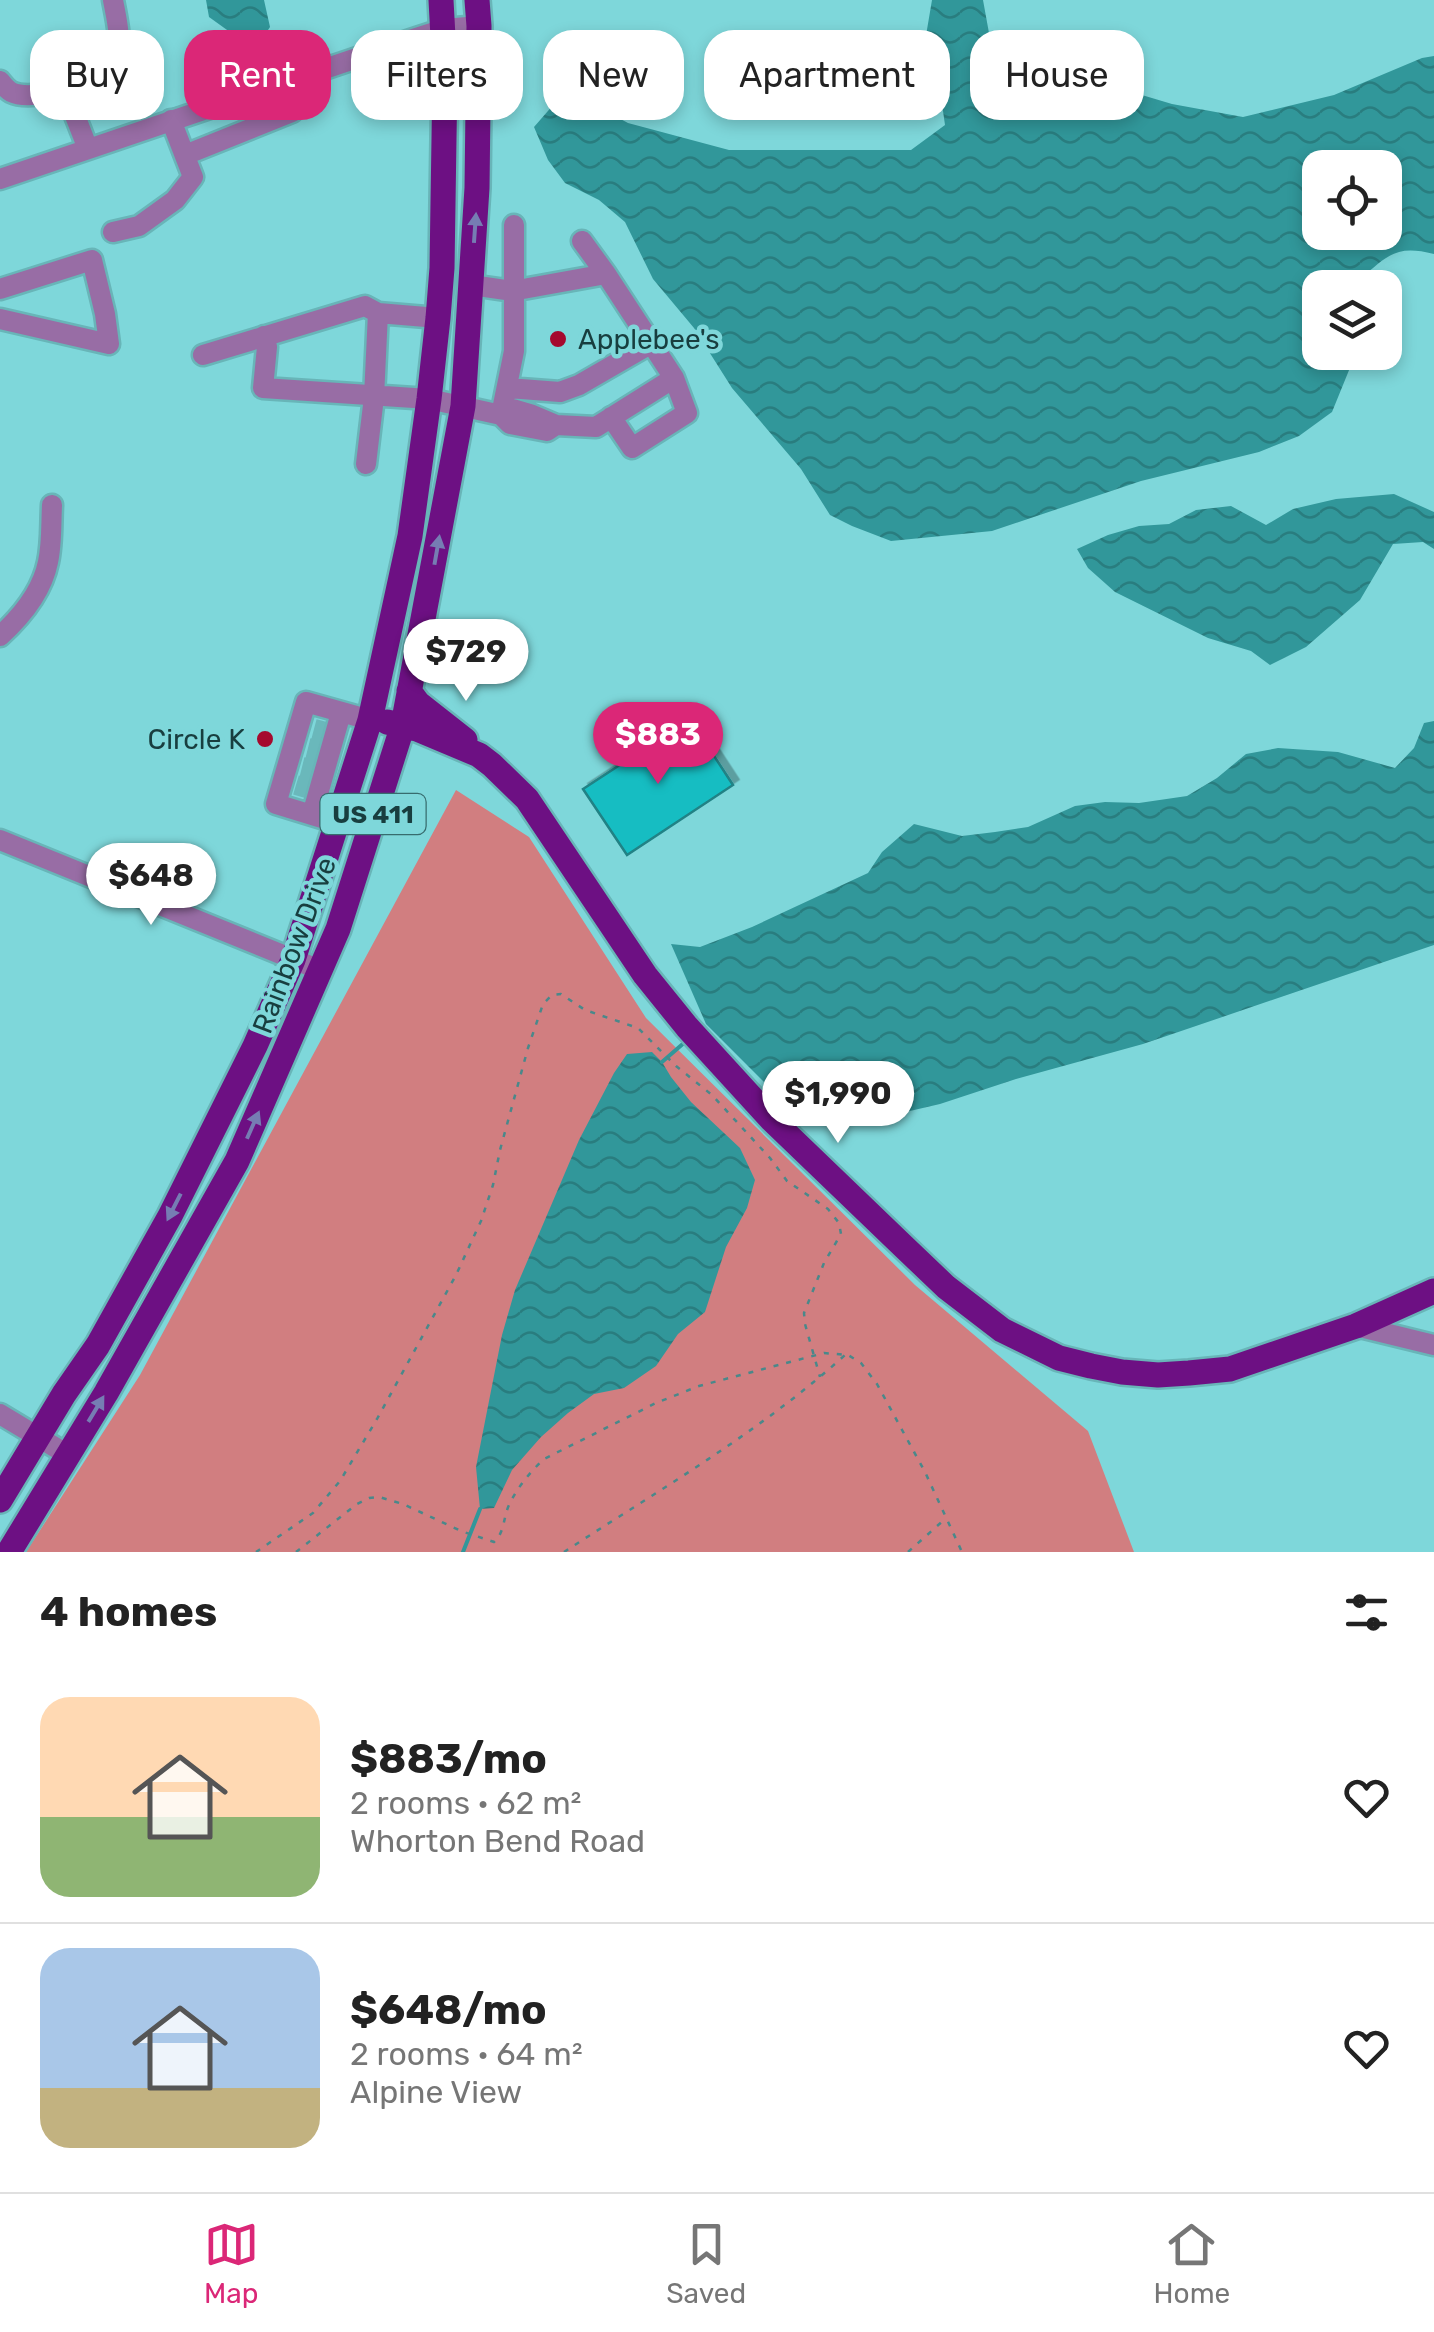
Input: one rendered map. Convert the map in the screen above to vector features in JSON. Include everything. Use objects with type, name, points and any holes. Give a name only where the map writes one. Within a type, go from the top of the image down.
[{"type":"main road","name":"Rainbow Drive","points":[[0,1500],[98,1345],[170,1216],[256,1046],[293,960],[370,720],[410,536],[438,318],[442,268],[441,0]]},
{"type":"main road","name":"Rainbow Drive","points":[[9,1552],[106,1393],[237,1161],[338,929],[402,725],[462,406],[478,188],[477,0]]},
{"type":"main road","points":[[410,691],[418,703],[462,737],[527,799],[645,975],[772,1120],[946,1287],[1002,1330],[1059,1358],[1122,1372],[1158,1375],[1230,1369],[1356,1326],[1434,1292]]},
{"type":"main road","points":[[370,720],[417,729],[479,755]]},
{"type":"street","points":[[113,0],[118,30]]},
{"type":"street","points":[[331,66],[444,29],[479,26]]},
{"type":"street","points":[[0,81],[16,94],[30,93]]},
{"type":"street","points":[[0,178],[184,116]]},
{"type":"street","points":[[77,120],[88,148]]},
{"type":"street","points":[[112,232],[139,226],[176,200],[193,177],[171,120]]},
{"type":"street","points":[[185,155],[272,120]]},
{"type":"street","points":[[501,415],[514,352],[514,225]]},
{"type":"street","points":[[582,242],[674,378],[687,414],[632,448],[611,417]]},
{"type":"street","points":[[0,289],[92,260],[109,344],[0,320]]},
{"type":"street","points":[[471,285],[512,291],[606,274]]},
{"type":"street","points":[[203,355],[365,306],[378,314],[438,318]]},
{"type":"street","points":[[366,464],[378,314]]},
{"type":"street","points":[[264,336],[267,347],[263,388],[430,399],[501,415],[510,424],[548,430],[556,425],[596,426],[674,378]]},
{"type":"street","points":[[506,388],[560,392],[650,344]]},
{"type":"street","points":[[0,636],[32,600],[42,582],[49,559],[52,505]]},
{"type":"street","points":[[312,815],[306,702],[370,720]]},
{"type":"street","points":[[338,824],[276,804],[342,712]]},
{"type":"street","points":[[0,840],[320,970]]},
{"type":"street","points":[[1356,1326],[1434,1345]]},
{"type":"street","points":[[0,1414],[68,1455]]},
{"type":"path","points":[[256,1552],[313,1513],[340,1480],[456,1274],[487,1203],[543,1004],[552,994],[562,994],[585,1010],[638,1028],[712,1095],[787,1180],[828,1209],[839,1223],[840,1234],[804,1312],[820,1378]]},
{"type":"path","points":[[296,1552],[357,1504],[380,1496],[494,1542],[501,1536],[508,1506],[544,1459],[656,1403],[700,1386],[824,1353],[845,1355],[861,1363],[877,1384],[925,1472],[962,1552]]},
{"type":"path","points":[[564,1552],[752,1428],[845,1355]]},
{"type":"path","points":[[908,1552],[946,1518]]},
{"type":"shaded area","points":[[456,790],[529,837],[646,1018],[915,1285],[1088,1431],[1134,1552],[26,1552],[140,1375]]},
{"type":"water","points":[[206,0],[264,0],[270,27],[227,30],[209,17]]},
{"type":"water","points":[[932,0],[983,0],[988,30],[970,30],[970,120],[1144,120],[1144,96],[1243,117],[1334,95],[1434,56],[1434,254],[1401,251],[1371,270],[1302,270],[1302,370],[1349,370],[1332,412],[1299,436],[1259,452],[1141,481],[992,531],[891,541],[830,515],[801,469],[732,388],[694,328],[653,279],[625,222],[599,200],[565,183],[548,160],[534,127],[543,117],[543,120],[622,120],[729,150],[911,150],[945,125],[944,120],[950,120],[950,30],[927,30]]},
{"type":"water","points":[[1394,494],[1434,512],[1434,549],[1423,542],[1393,544],[1360,600],[1306,647],[1270,665],[1251,651],[1208,638],[1115,592],[1088,568],[1077,549],[1139,526],[1169,524],[1196,510],[1231,506],[1266,525],[1293,509],[1336,499]]},
{"type":"water","points":[[1434,721],[1434,945],[1143,1044],[940,1104],[884,1117],[828,1121],[773,1091],[706,1024],[671,944],[700,947],[868,873],[882,852],[914,824],[962,836],[1028,827],[1075,806],[1187,796],[1246,754],[1278,748],[1338,752],[1395,768],[1414,748],[1424,723]]},
{"type":"water","points":[[652,1052],[691,1102],[740,1148],[755,1180],[747,1208],[726,1247],[705,1312],[678,1334],[656,1366],[624,1388],[594,1394],[568,1413],[512,1470],[494,1508],[480,1509],[476,1467],[502,1335],[515,1290],[579,1140],[614,1073],[627,1054]]},
{"type":"building","points":[[690,719],[733,785],[627,855],[583,789]]},
{"type":"waterway","points":[[662,1062],[685,1042]]},
{"type":"waterway","points":[[463,1552],[480,1509]]},
{"type":"tunnel","points":[[314,729],[329,733]]},
{"type":"tunnel","points":[[308,748],[324,752]]},
{"type":"tunnel","points":[[302,767],[318,771]]},
{"type":"tunnel","points":[[296,785],[313,790]]},
{"type":"place","name":"Applebee's","points":[[558,339]]},
{"type":"place","name":"Circle K","points":[[265,739]]}]
